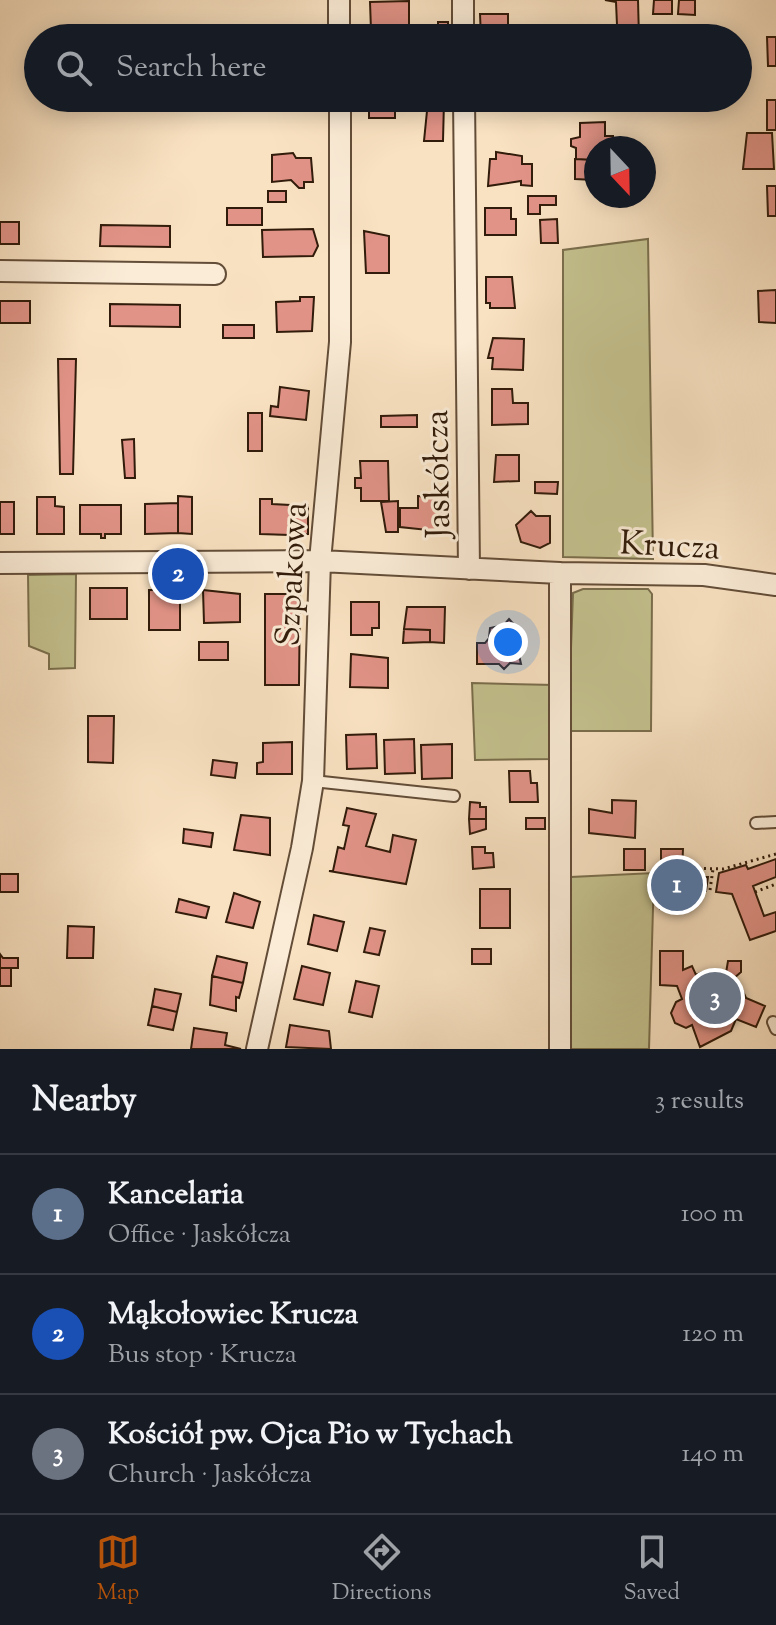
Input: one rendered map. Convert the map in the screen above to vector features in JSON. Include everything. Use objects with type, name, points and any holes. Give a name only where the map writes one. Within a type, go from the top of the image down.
[{"type":"street","points":[[339,0],[339,24]]},
{"type":"street","points":[[463,0],[463,24]]},
{"type":"street","name":"Szpakowa","points":[[257,1049],[302,848],[313,781],[320,561],[340,342],[340,112]]},
{"type":"street","name":"Jaskółcza","points":[[464,112],[469,569],[560,573]]},
{"type":"street","points":[[0,271],[215,274]]},
{"type":"street","points":[[0,563],[320,561],[469,569]]},
{"type":"street","points":[[560,573],[560,1049]]},
{"type":"street","name":"Krucza","points":[[560,573],[704,575],[776,585]]},
{"type":"lane","points":[[313,781],[454,796]]},
{"type":"lane","points":[[756,823],[776,822]]},
{"type":"path","points":[[686,868],[713,869],[776,854]]},
{"type":"path","points":[[710,890],[713,869]]},
{"type":"path","points":[[755,892],[776,884]]},
{"type":"shaded area","points":[[648,239],[653,559],[563,557],[563,250]]},
{"type":"shaded area","points":[[76,574],[75,668],[49,669],[49,654],[29,646],[28,575]]},
{"type":"shaded area","points":[[583,589],[648,589],[652,594],[651,731],[568,731],[573,593]]},
{"type":"shaded area","points":[[472,683],[554,685],[553,759],[475,760]]},
{"type":"shaded area","points":[[654,873],[649,1049],[567,1049],[571,877]]},
{"type":"building","points":[[605,0],[638,0],[639,24],[617,24],[616,2]]},
{"type":"building","points":[[654,0],[672,0],[672,14],[653,14]]},
{"type":"building","points":[[679,0],[695,0],[695,15],[678,14]]},
{"type":"building","points":[[409,1],[409,24],[371,24],[370,2]]},
{"type":"building","points":[[480,14],[508,14],[508,24],[480,24]]},
{"type":"building","points":[[767,37],[776,37],[776,66],[768,66]]},
{"type":"building","points":[[767,100],[776,100],[776,130],[767,130]]},
{"type":"building","points":[[369,112],[395,112],[395,118],[369,118]]},
{"type":"building","points":[[427,112],[444,112],[443,141],[424,141]]},
{"type":"building","points":[[605,122],[605,136],[584,136],[584,159],[576,159],[576,148],[571,146],[571,139],[580,137],[580,123]]},
{"type":"building","points":[[747,133],[772,133],[774,169],[743,169]]},
{"type":"building","points":[[496,152],[522,156],[522,164],[532,164],[532,186],[521,185],[521,181],[488,186],[490,159],[496,159]]},
{"type":"building","points":[[293,153],[296,158],[311,158],[313,182],[304,182],[304,188],[299,188],[291,180],[272,182],[272,155]]},
{"type":"building","points":[[575,159],[584,159],[584,179],[575,179]]},
{"type":"building","points":[[767,186],[776,186],[776,216],[768,216]]},
{"type":"building","points":[[268,191],[286,191],[286,202],[268,202]]},
{"type":"building","points":[[528,196],[556,196],[556,205],[540,205],[540,214],[528,214]]},
{"type":"building","points":[[227,208],[262,208],[262,225],[227,225]]},
{"type":"building","points":[[485,208],[511,208],[511,219],[516,219],[516,235],[485,235]]},
{"type":"building","points":[[557,219],[558,243],[541,243],[540,220]]},
{"type":"building","points":[[0,222],[19,222],[19,244],[0,244]]},
{"type":"building","points":[[101,225],[170,226],[170,247],[100,246]]},
{"type":"building","points":[[313,229],[318,246],[313,256],[263,257],[262,230]]},
{"type":"building","points":[[364,231],[389,236],[389,273],[366,273]]},
{"type":"building","points":[[486,277],[512,277],[515,308],[490,308],[490,303],[486,303]]},
{"type":"building","points":[[776,290],[776,323],[759,322],[758,291]]},
{"type":"building","points":[[300,297],[314,297],[312,331],[277,332],[276,302],[300,301]]},
{"type":"building","points":[[0,301],[30,301],[30,323],[0,323]]},
{"type":"building","points":[[110,304],[180,305],[180,327],[110,326]]},
{"type":"building","points":[[223,325],[254,325],[254,338],[223,338]]},
{"type":"building","points":[[493,338],[524,339],[523,370],[492,369],[493,358],[488,358]]},
{"type":"building","points":[[58,359],[76,359],[73,474],[60,474]]},
{"type":"building","points":[[280,387],[309,391],[306,420],[270,416],[271,406],[278,407]]},
{"type":"building","points":[[492,389],[512,389],[513,403],[528,403],[528,424],[492,425]]},
{"type":"building","points":[[248,413],[262,413],[262,451],[248,451]]},
{"type":"building","points":[[417,415],[417,427],[381,427],[381,416]]},
{"type":"building","points":[[134,439],[135,478],[125,478],[122,440]]},
{"type":"building","points":[[496,455],[519,455],[519,481],[494,482]]},
{"type":"building","points":[[360,461],[388,461],[389,501],[361,501],[361,488],[355,488],[355,478],[361,478]]},
{"type":"building","points":[[535,482],[558,482],[557,494],[535,493]]},
{"type":"building","points":[[178,496],[192,497],[192,534],[178,533]]},
{"type":"building","points":[[418,496],[447,497],[447,526],[437,526],[437,531],[400,527],[400,508],[418,508]]},
{"type":"building","points":[[37,497],[55,497],[55,506],[64,507],[64,534],[37,534]]},
{"type":"building","points":[[260,499],[272,499],[272,504],[290,505],[290,535],[260,534]]},
{"type":"building","points":[[398,501],[398,532],[386,532],[381,502]]},
{"type":"building","points":[[0,502],[14,502],[14,534],[0,534]]},
{"type":"building","points":[[178,503],[178,533],[145,534],[145,504]]},
{"type":"building","points":[[80,505],[121,505],[121,534],[105,534],[105,538],[101,538],[101,534],[80,534]]},
{"type":"building","points":[[290,505],[308,505],[308,534],[290,535]]},
{"type":"building","points":[[531,511],[536,516],[550,516],[550,543],[540,548],[521,542],[516,525]]},
{"type":"building","points":[[90,588],[127,588],[127,619],[90,619]]},
{"type":"building","points":[[149,590],[180,590],[180,630],[149,630]]},
{"type":"building","points":[[203,590],[240,594],[240,622],[204,623]]},
{"type":"building","points":[[265,594],[300,594],[299,685],[265,685]]},
{"type":"building","points":[[351,602],[379,602],[379,628],[372,628],[372,635],[351,635]]},
{"type":"building","points":[[407,607],[445,607],[444,643],[430,642],[430,630],[404,629]]},
{"type":"building","points":[[509,619],[526,638],[517,646],[521,664],[510,663],[504,669],[499,664],[477,664],[477,643],[485,643],[490,628],[504,625]]},
{"type":"building","points":[[404,629],[430,630],[430,642],[403,643]]},
{"type":"building","points":[[199,642],[228,642],[228,660],[199,660]]},
{"type":"building","points":[[351,654],[388,658],[388,688],[350,687]]},
{"type":"building","points":[[88,716],[114,716],[113,763],[88,762]]},
{"type":"building","points":[[376,734],[377,768],[347,769],[346,735]]},
{"type":"building","points":[[414,739],[415,773],[385,774],[384,740]]},
{"type":"building","points":[[292,742],[292,774],[257,774],[257,763],[263,762],[263,743]]},
{"type":"building","points":[[452,744],[452,778],[422,779],[421,745]]},
{"type":"building","points":[[213,760],[237,763],[235,778],[211,775]]},
{"type":"building","points":[[509,771],[530,771],[531,783],[537,783],[538,802],[510,802]]},
{"type":"building","points":[[612,800],[636,801],[635,838],[589,833],[589,809],[612,813]]},
{"type":"building","points":[[470,802],[486,807],[486,819],[469,819]]},
{"type":"building","points":[[347,808],[376,814],[366,846],[390,852],[393,835],[416,840],[406,884],[329,871],[333,871],[338,847],[344,849],[349,826],[343,825]]},
{"type":"building","points":[[241,815],[270,818],[270,855],[234,850]]},
{"type":"building","points":[[526,818],[545,818],[545,829],[526,829]]},
{"type":"building","points":[[469,819],[486,819],[486,829],[470,834]]},
{"type":"building","points":[[184,829],[213,833],[211,847],[183,843]]},
{"type":"building","points":[[472,847],[485,847],[485,853],[493,853],[494,867],[473,869]]},
{"type":"building","points":[[624,849],[645,849],[645,870],[624,870]]},
{"type":"building","points":[[661,849],[683,849],[682,872],[661,872]]},
{"type":"building","points":[[776,859],[776,877],[753,886],[764,916],[776,912],[776,931],[750,940],[732,894],[716,892],[719,873],[746,865],[748,869]]},
{"type":"building","points":[[0,874],[18,874],[18,892],[0,892]]},
{"type":"building","points":[[661,877],[708,877],[706,891],[682,891],[682,908],[660,909]]},
{"type":"building","points":[[480,889],[510,889],[510,928],[480,928]]},
{"type":"building","points":[[234,893],[260,902],[253,928],[226,922]]},
{"type":"building","points":[[179,899],[209,907],[206,918],[176,912]]},
{"type":"building","points":[[314,915],[344,922],[337,951],[308,944]]},
{"type":"building","points":[[68,926],[94,927],[93,958],[67,958]]},
{"type":"building","points":[[370,928],[385,931],[379,955],[364,952]]},
{"type":"building","points":[[472,949],[491,949],[491,964],[472,964]]},
{"type":"building","points":[[660,951],[683,951],[683,970],[692,966],[696,975],[705,971],[725,979],[728,961],[741,961],[741,972],[733,979],[739,982],[746,998],[765,1006],[756,1027],[736,1019],[731,1031],[700,1047],[692,1025],[686,1028],[675,1023],[671,1013],[676,1002],[682,999],[677,986],[660,985]]},
{"type":"building","points":[[0,954],[3,958],[18,958],[18,968],[0,968]]},
{"type":"building","points":[[217,956],[247,963],[243,983],[212,976]]},
{"type":"building","points":[[302,966],[330,973],[323,1005],[294,999]]},
{"type":"building","points":[[0,968],[11,968],[11,986],[0,986]]},
{"type":"building","points":[[212,976],[243,983],[239,998],[236,997],[236,1011],[210,1005]]},
{"type":"building","points":[[356,981],[379,986],[372,1017],[349,1012]]},
{"type":"building","points":[[155,989],[181,994],[177,1012],[152,1006]]},
{"type":"building","points":[[152,1006],[177,1012],[173,1030],[148,1025]]},
{"type":"building","points":[[290,1025],[329,1031],[331,1049],[286,1047]]},
{"type":"building","points":[[194,1028],[227,1033],[225,1045],[241,1049],[191,1049]]},
{"type":"place","name":"Mąkołowiec Krucza","points":[[178,574]]},
{"type":"place","name":"Kancelaria","points":[[677,885]]},
{"type":"place","name":"Kościół pw. Ojca Pio w Tychach","points":[[715,998]]}]
